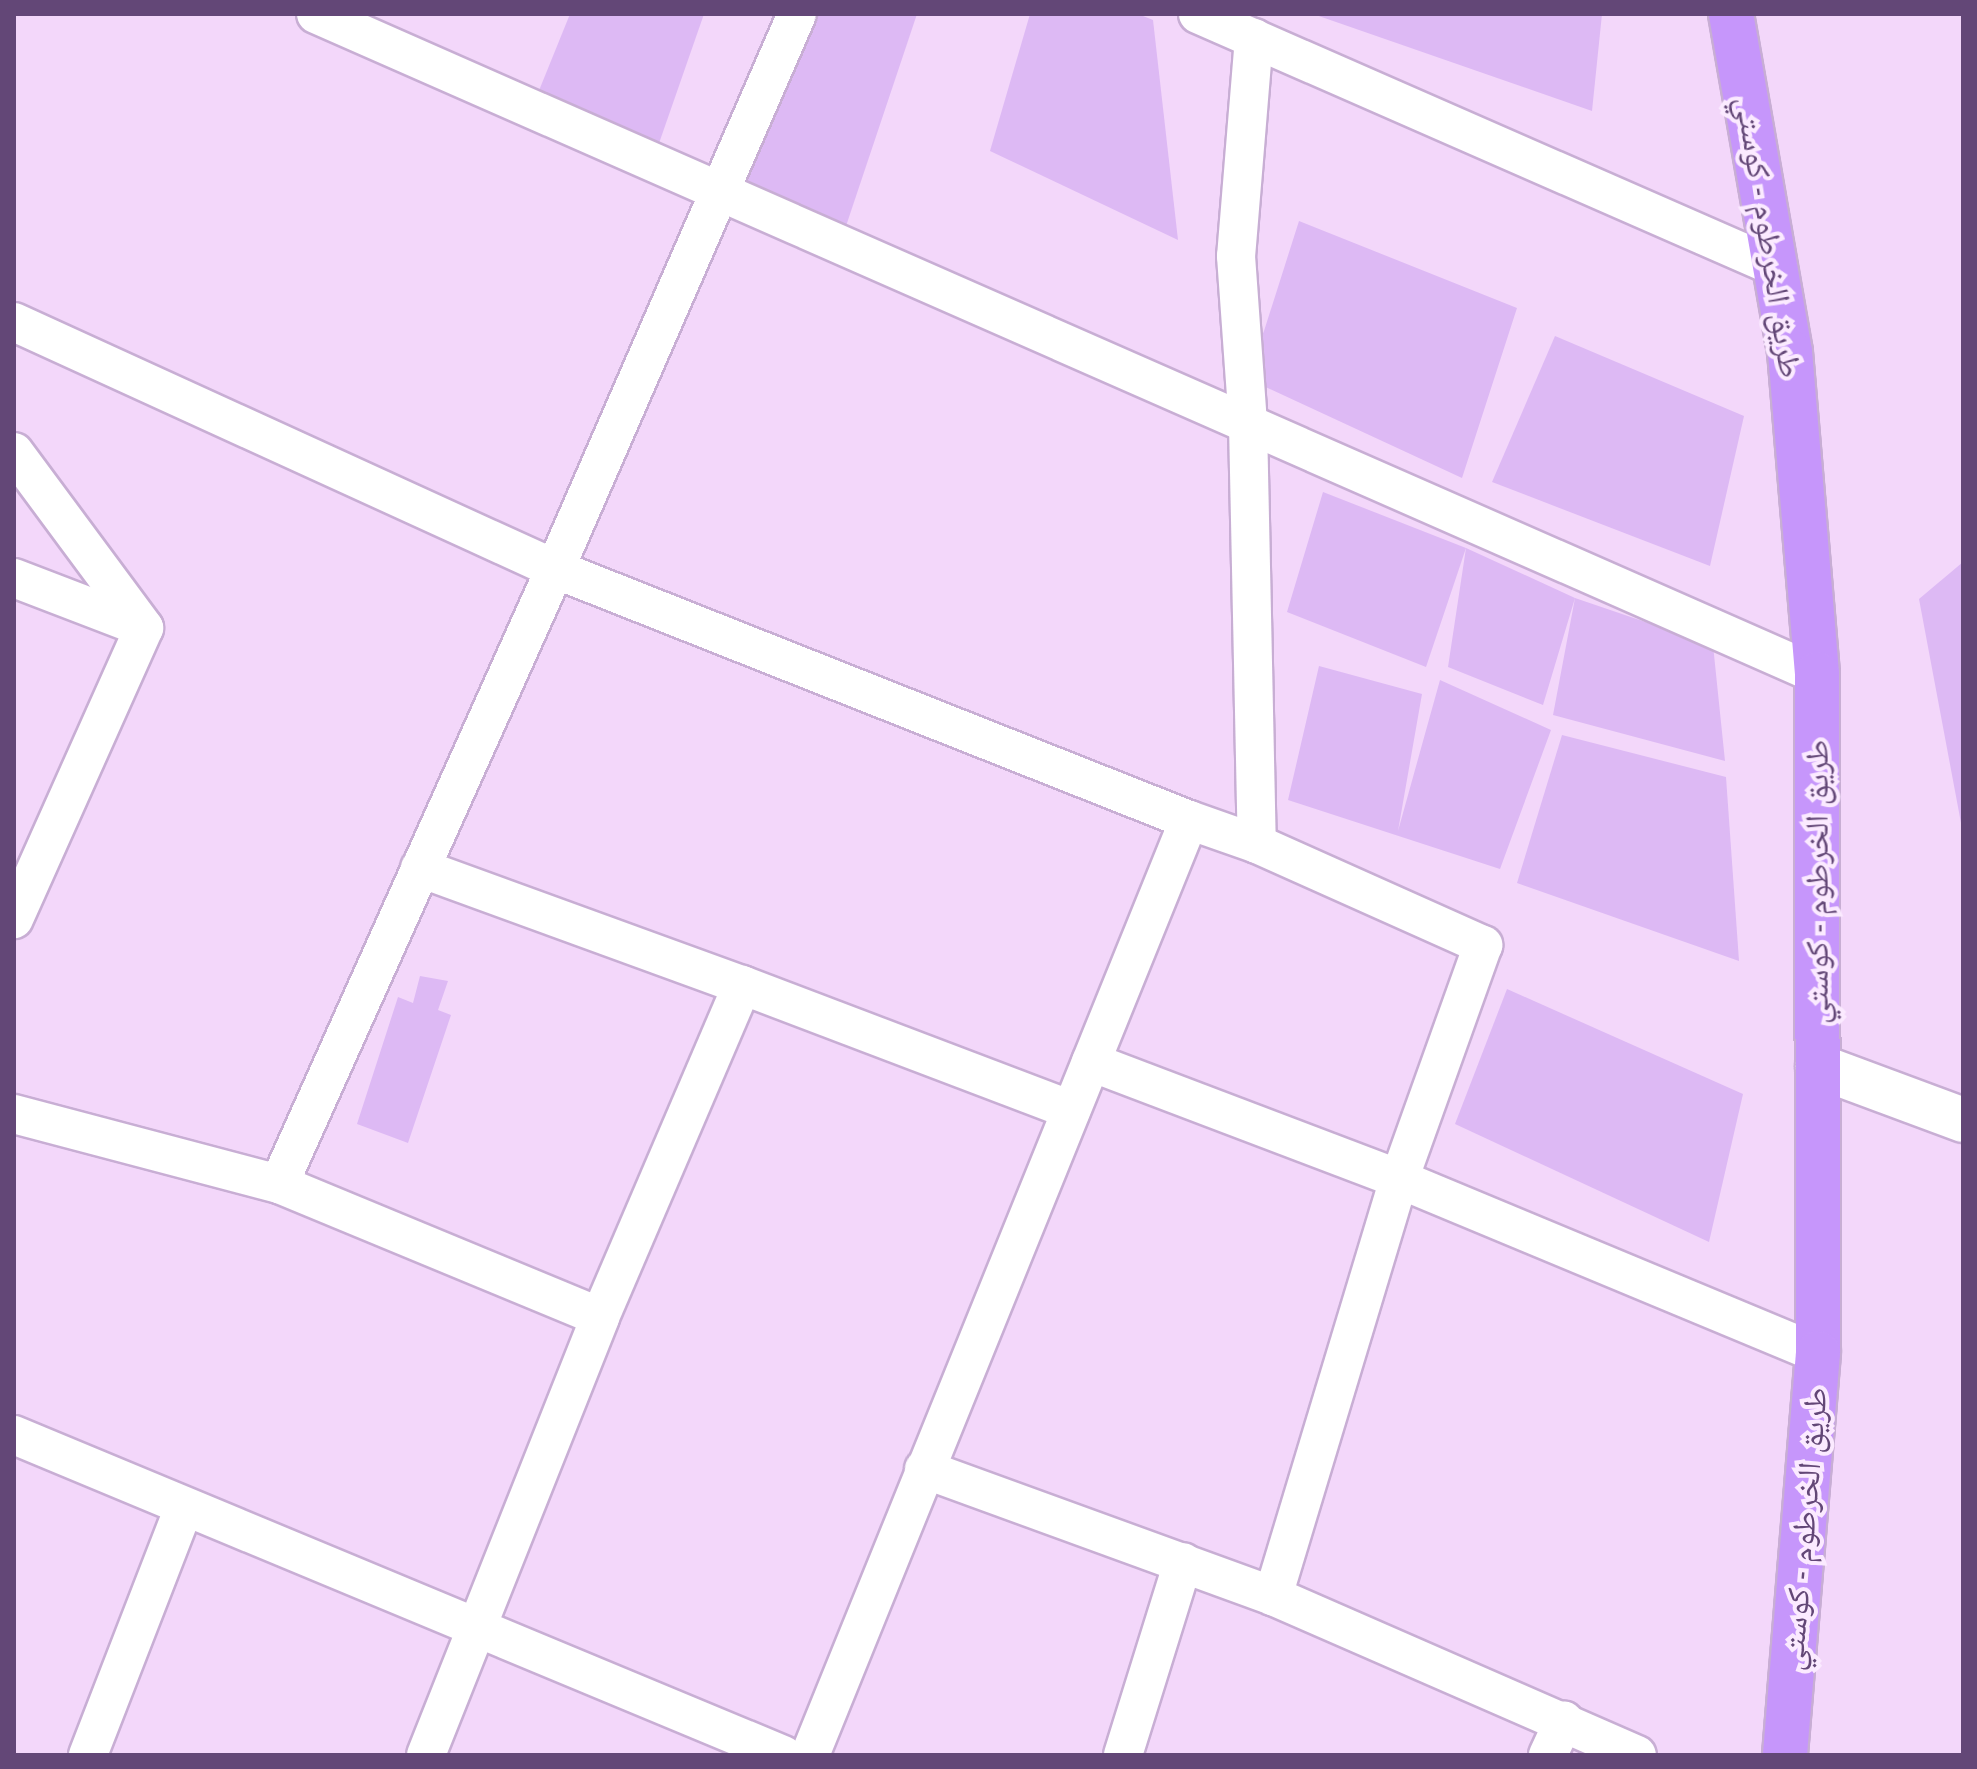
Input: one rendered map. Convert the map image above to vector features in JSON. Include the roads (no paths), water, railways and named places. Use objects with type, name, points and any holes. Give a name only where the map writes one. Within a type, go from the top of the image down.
[{"type":"highway","name":"طريق الخرطوم - كوستي","points":[[1731,14],[1778,268],[1790,352],[1817,674],[1818,1353],[1785,1755]]},
{"type":"street","points":[[316,14],[1817,674]]},
{"type":"street","points":[[279,1184],[555,569],[797,14]]},
{"type":"street","points":[[1198,14],[1778,268]]},
{"type":"street","points":[[1254,38],[1236,256],[1248,424],[1257,844]]},
{"type":"street","points":[[14,322],[555,569],[1189,820],[1257,844],[1483,945],[1399,1179],[1273,1596]]},
{"type":"street","points":[[14,452],[144,628]]},
{"type":"street","points":[[14,578],[144,628]]},
{"type":"street","points":[[14,919],[21,880],[144,628]]},
{"type":"street","points":[[810,1755],[1189,820]]},
{"type":"street","points":[[420,868],[742,985],[1071,1110]]},
{"type":"street","points":[[426,1755],[600,1317],[742,985]]},
{"type":"street","points":[[1091,1062],[1399,1179],[1818,1353]]},
{"type":"street","points":[[1818,1066],[1963,1120]]},
{"type":"street","points":[[14,1114],[279,1184],[600,1317]]},
{"type":"street","points":[[14,1435],[783,1755]]},
{"type":"street","points":[[924,1469],[1273,1596],[1556,1738],[1637,1755]]},
{"type":"street","points":[[98,1752],[184,1508]]},
{"type":"street","points":[[1123,1755],[1183,1562]]}]
